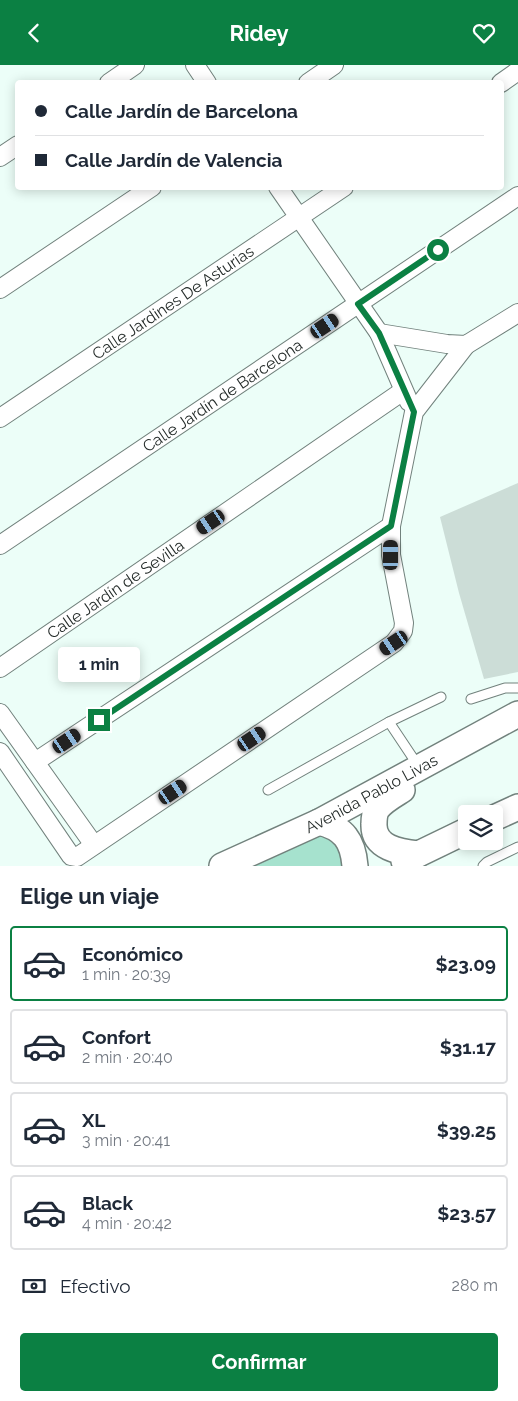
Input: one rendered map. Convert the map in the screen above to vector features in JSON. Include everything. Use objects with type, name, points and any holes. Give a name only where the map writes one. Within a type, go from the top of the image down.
[{"type":"main road","name":"Avenida Pablo Livas","points":[[222,866],[319,822],[508,719]]},
{"type":"main road","points":[[418,855],[404,853],[388,847],[379,841],[374,829],[374,817],[378,809],[389,798],[406,787],[467,753],[508,719]]},
{"type":"main road","points":[[503,814],[518,807]]},
{"type":"main road","points":[[319,822],[339,829],[352,848],[355,866]]},
{"type":"main road","points":[[395,866],[458,835]]},
{"type":"street","points":[[114,80],[135,65]]},
{"type":"street","points":[[196,65],[205,80]]},
{"type":"street","points":[[312,80],[334,65]]},
{"type":"street","points":[[504,81],[518,71]]},
{"type":"street","points":[[0,157],[15,147]]},
{"type":"street","points":[[0,289],[148,190]]},
{"type":"street","points":[[280,190],[379,333],[414,412]]},
{"type":"street","name":"Calle Jardines De Asturias","points":[[0,418],[340,190]]},
{"type":"street","name":"Calle Jardín de Barcelona","points":[[0,545],[518,196]]},
{"type":"street","points":[[0,753],[71,856],[75,857],[394,643],[403,631],[404,623],[391,555],[391,526],[414,412],[466,345],[518,313]]},
{"type":"street","points":[[379,333],[447,344],[466,345]]},
{"type":"street","name":"Calle Jardín de Sevilla","points":[[0,668],[404,391]]},
{"type":"street","points":[[35,762],[391,526]]},
{"type":"street","points":[[0,713],[94,845]]},
{"type":"lane","points":[[471,699],[505,688],[518,688]]},
{"type":"lane","points":[[268,790],[390,722],[441,697]]},
{"type":"lane","points":[[390,722],[420,767]]},
{"type":"lane","points":[[483,866],[487,862],[518,847]]},
{"type":"green space","points":[[322,836],[331,837],[343,849],[343,866],[255,866],[314,838]]},
{"type":"building","points":[[518,483],[518,672],[484,679],[459,593],[440,517]]},
{"type":"route","points":[[99,720],[391,526],[414,412],[379,333],[358,304],[438,250]]}]
